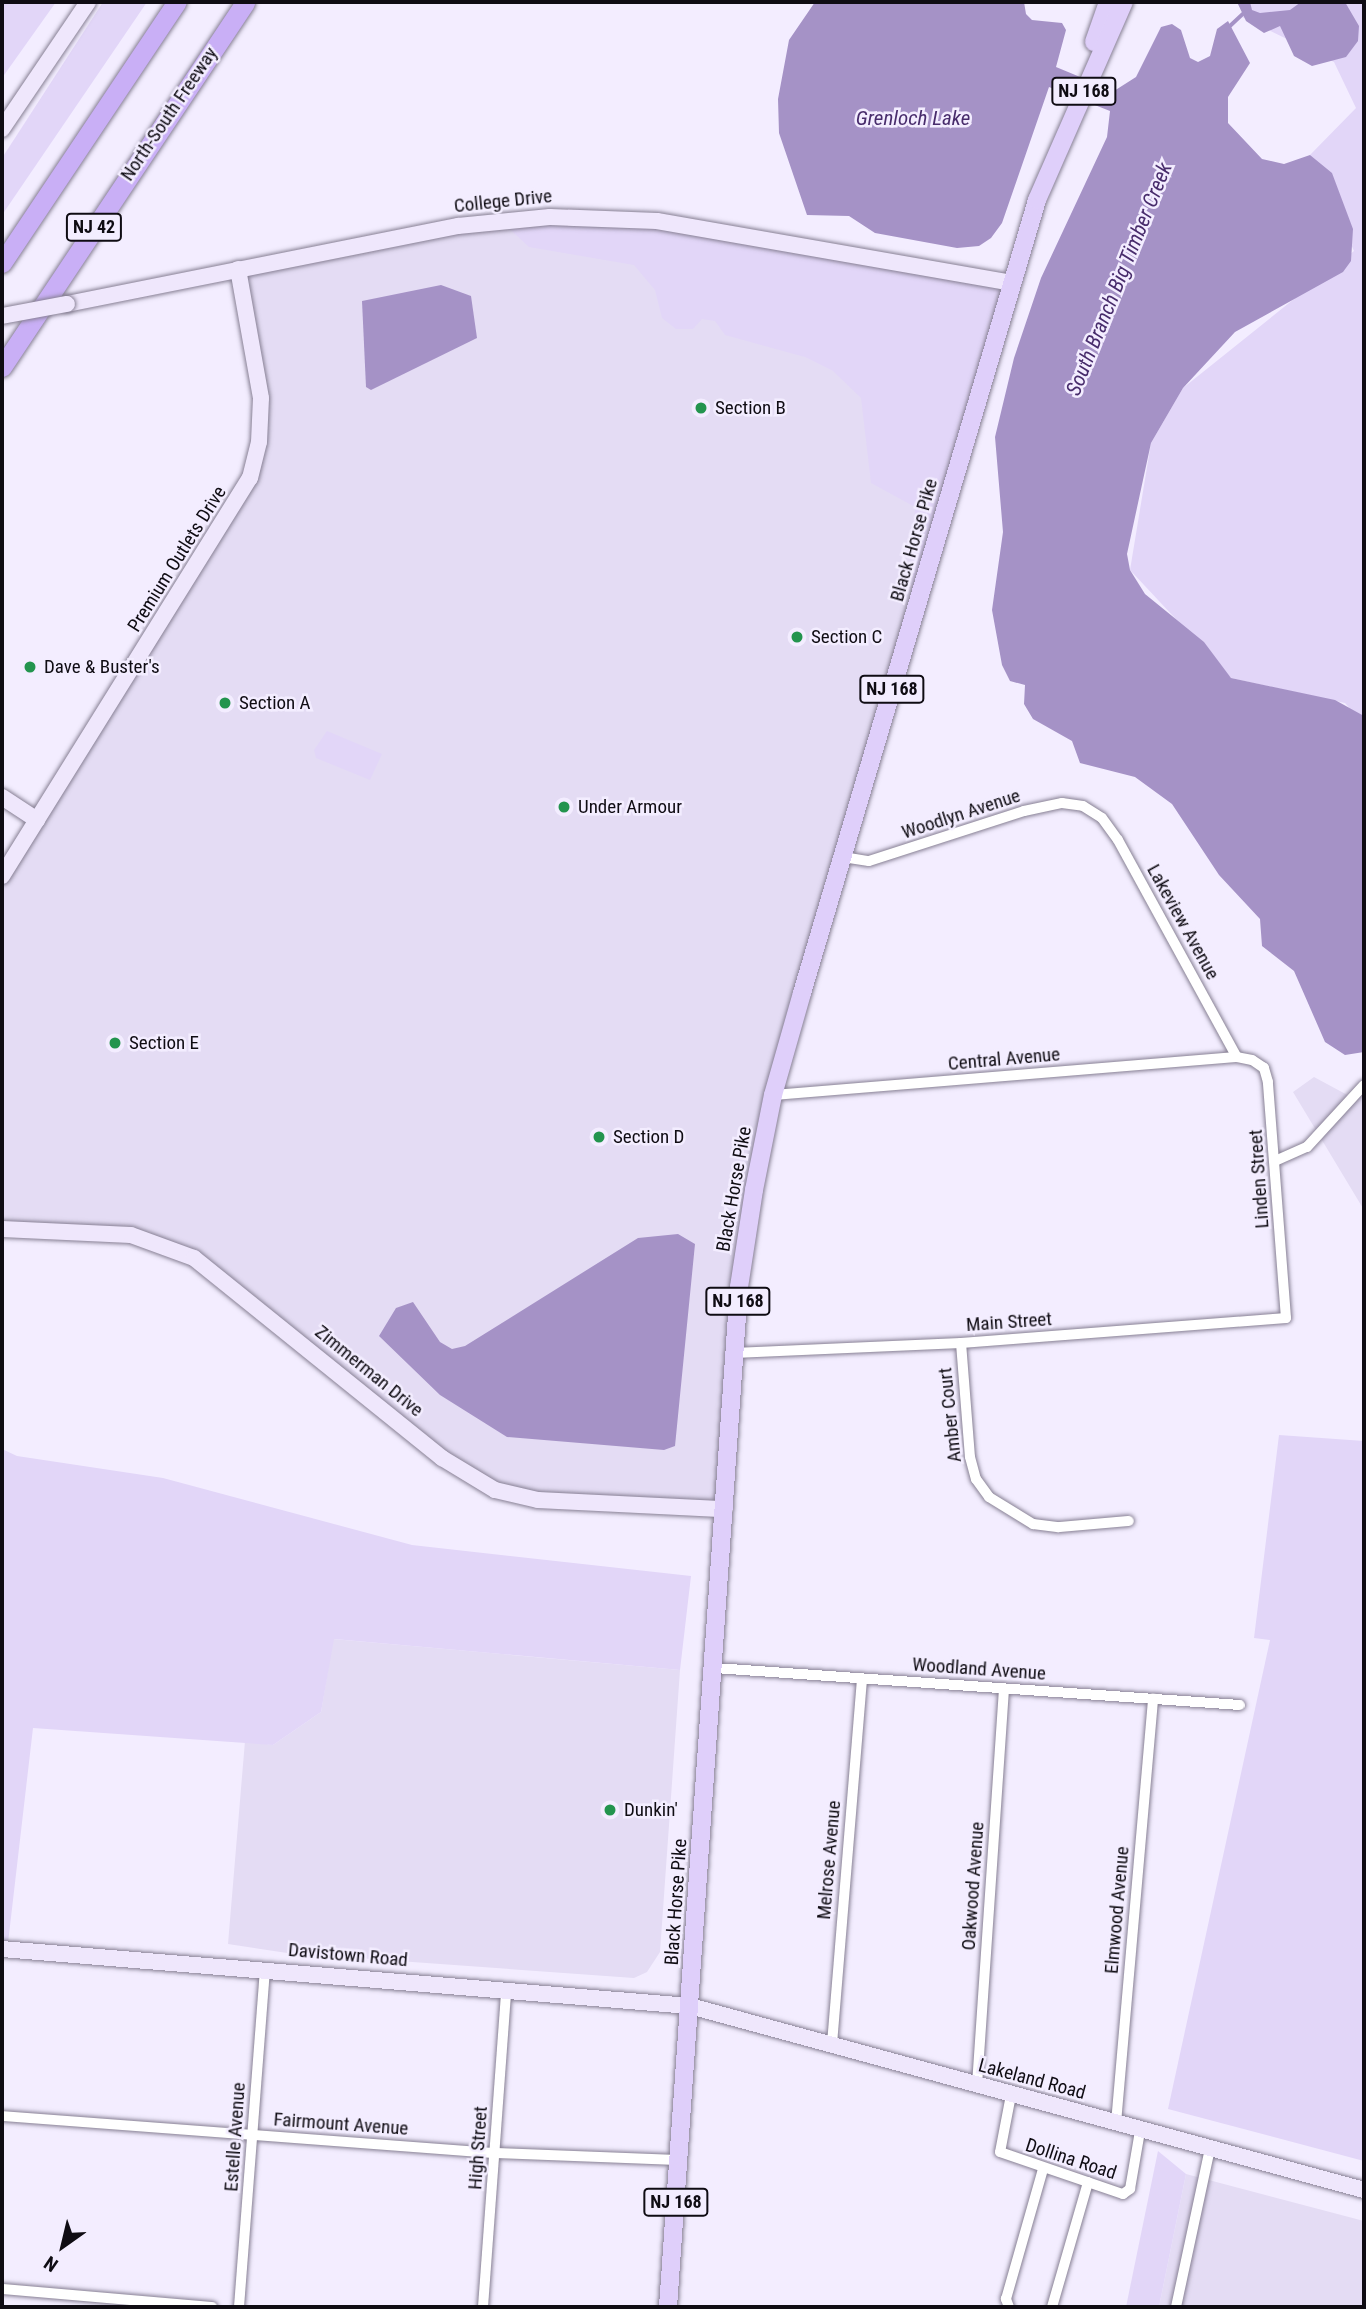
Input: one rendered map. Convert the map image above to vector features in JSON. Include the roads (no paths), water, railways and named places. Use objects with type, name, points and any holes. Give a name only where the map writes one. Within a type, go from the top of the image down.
[{"type":"highway","name":"NJ 42","points":[[2,263],[177,2]]},
{"type":"highway","name":"North-South Freeway","points":[[2,367],[244,2]]},
{"type":"main road","name":"Black Horse Pike","points":[[1108,2],[1108,21]]},
{"type":"main road","name":"Black Horse Pike","points":[[668,2307],[715,1668],[734,1353],[747,1226],[774,1095],[1012,283],[1054,159],[1108,21],[1124,2]]},
{"type":"street","points":[[2,129],[88,2]]},
{"type":"street","name":"College Drive","points":[[2,316],[457,226],[596,216],[657,221],[1012,283]]},
{"type":"street","name":"Premium Outlets Drive","points":[[2,876],[250,478],[259,442],[261,398],[237,269]]},
{"type":"street","points":[[2,797],[37,820]]},
{"type":"street","name":"Woodlyn Avenue","points":[[843,857],[876,860],[1054,804],[1072,803],[1091,810]]},
{"type":"street","name":"Lakeview Avenue","points":[[1091,810],[1118,840],[1237,1057]]},
{"type":"street","name":"Central Avenue","points":[[774,1095],[1237,1057]]},
{"type":"street","name":"Linden Street","points":[[1237,1057],[1259,1063],[1266,1074],[1286,1318]]},
{"type":"street","points":[[1275,1161],[1307,1147],[1364,1084]]},
{"type":"street","name":"Zimmerman Drive","points":[[2,1229],[131,1235],[194,1258],[442,1458],[495,1490],[538,1500],[725,1509]]},
{"type":"street","name":"Main Street","points":[[734,1353],[961,1343],[1286,1318]]},
{"type":"street","name":"Amber Court","points":[[961,1343],[970,1457],[976,1479],[989,1497],[1020,1519],[1046,1526],[1129,1521]]},
{"type":"street","name":"Woodland Avenue","points":[[715,1668],[1240,1705]]},
{"type":"street","name":"Melrose Avenue","points":[[832,2044],[862,1679]]},
{"type":"street","name":"Oakwood Avenue","points":[[977,2085],[1004,1689]]},
{"type":"street","name":"Elmwood Avenue","points":[[1116,2123],[1153,1699]]},
{"type":"street","name":"Davistown Road","points":[[2,1949],[690,2006]]},
{"type":"street","name":"Estelle Avenue","points":[[239,2307],[265,1969]]},
{"type":"street","name":"High Street","points":[[483,2307],[506,1991]]},
{"type":"street","name":"Lakeland Road","points":[[690,2006],[1364,2190]]},
{"type":"street","name":"Dollina Road","points":[[1011,2095],[1000,2152],[1043,2169],[1088,2182],[1127,2192],[1140,2131]]},
{"type":"street","name":"Fairmount Avenue","points":[[2,2116],[495,2153],[679,2160]]},
{"type":"street","points":[[1175,2307],[1210,2148]]},
{"type":"street","points":[[1009,2307],[1006,2300],[1043,2169]]},
{"type":"street","points":[[1052,2307],[1088,2182]]},
{"type":"street","points":[[2,2289],[212,2307]]},
{"type":"water","name":"Grenloch Lake","points":[[815,2],[1024,2],[1026,14],[1032,20],[1062,23],[1066,30],[1056,67],[1114,91],[1136,77],[1161,27],[1172,24],[1181,30],[1190,58],[1198,62],[1210,56],[1217,29],[1228,21],[1250,63],[1228,97],[1228,123],[1262,159],[1284,164],[1310,155],[1332,173],[1353,229],[1351,261],[1343,272],[1235,332],[1183,388],[1151,443],[1127,554],[1130,570],[1145,594],[1204,642],[1231,678],[1335,700],[1364,716],[1364,1052],[1345,1055],[1325,1042],[1294,971],[1262,946],[1260,919],[1219,875],[1172,804],[1135,777],[1080,763],[1072,741],[1033,719],[1024,704],[1025,685],[1010,681],[1002,665],[992,610],[1003,532],[995,437],[1014,358],[1041,278],[1107,137],[1110,111],[1049,87],[1002,223],[991,238],[979,246],[957,248],[875,233],[849,216],[807,215],[779,133],[778,99],[789,40]]},
{"type":"water","points":[[1237,2],[1250,2],[1252,10],[1260,13],[1290,10],[1301,2],[1345,2],[1359,26],[1358,41],[1346,57],[1312,66],[1294,56],[1280,26],[1264,33],[1246,21]]},
{"type":"water","points":[[441,285],[471,296],[477,338],[371,390],[366,387],[362,301]]},
{"type":"water","points":[[678,1234],[695,1244],[675,1446],[664,1450],[507,1437],[440,1395],[379,1336],[396,1308],[413,1302],[440,1342],[452,1349],[465,1346],[638,1238]]},
{"type":"waterway","points":[[1230,26],[1244,13]]},
{"type":"place","name":"Section B","points":[[701,408]]},
{"type":"place","name":"Section C","points":[[797,637]]},
{"type":"place","name":"Dave & Buster's","points":[[30,667]]},
{"type":"place","name":"Section A","points":[[225,703]]},
{"type":"place","name":"Under Armour","points":[[564,807]]},
{"type":"place","name":"Section E","points":[[115,1043]]},
{"type":"place","name":"Section D","points":[[599,1137]]},
{"type":"place","name":"Dunkin'","points":[[610,1810]]},
{"type":"water label","name":"South Branch Big Timber Creek","points":[[1119,279]]}]
